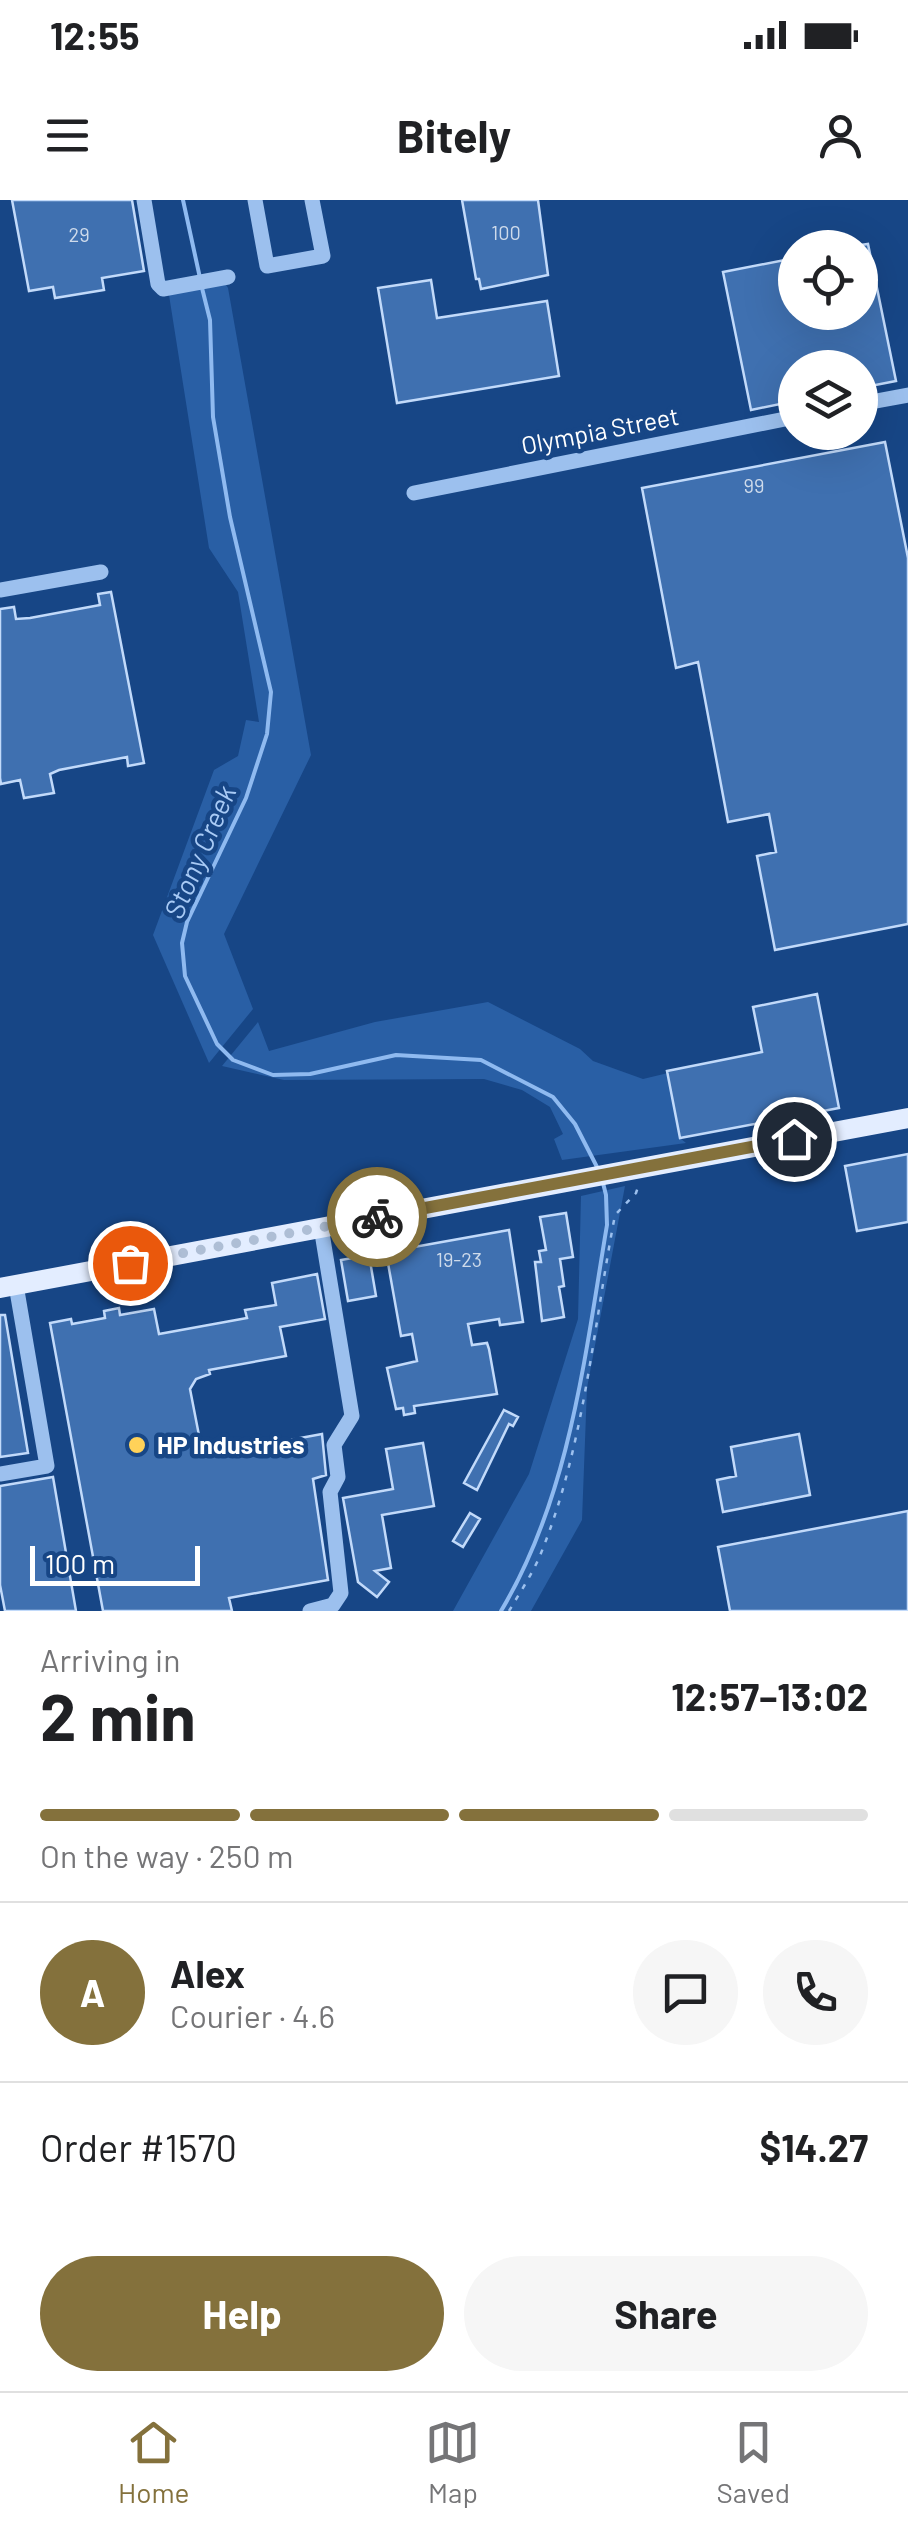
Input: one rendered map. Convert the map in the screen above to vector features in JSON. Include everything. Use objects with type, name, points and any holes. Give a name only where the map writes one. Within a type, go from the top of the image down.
[{"type":"main road","points":[[8,1286],[582,1178],[633,1179],[908,1118]]},
{"type":"street","points":[[144,200],[162,289],[228,277]]},
{"type":"street","points":[[255,200],[266,266],[322,256],[312,200]]},
{"type":"street","points":[[878,401],[908,395]]},
{"type":"street","name":"Olympia Street","points":[[414,493],[778,420]]},
{"type":"street","points":[[0,590],[101,572]]},
{"type":"street","points":[[310,1611],[334,1605],[341,1593],[330,1492],[338,1477],[334,1445],[352,1416],[321,1228]]},
{"type":"street","points":[[0,1474],[46,1466],[8,1286]]},
{"type":"path","points":[[509,1611],[538,1561],[560,1498],[579,1416],[614,1215],[633,1179]]},
{"type":"shaded area","points":[[222,278],[228,288],[311,755],[224,934],[253,1009],[209,1063],[153,935],[214,770],[238,756],[246,720],[259,722],[238,592],[209,548],[169,295]]},
{"type":"shaded area","points":[[488,1002],[580,1049],[593,1061],[643,1079],[668,1073],[680,1138],[686,1143],[562,1160],[554,1139],[563,1134],[550,1107],[522,1090],[484,1079],[284,1080],[222,1066],[258,1022],[269,1051],[375,1022]]},
{"type":"shaded area","points":[[625,1186],[587,1388],[582,1520],[531,1611],[453,1611],[529,1474],[578,1319],[581,1196]]},
{"type":"building","points":[[12,200],[132,200],[144,271],[102,278],[104,290],[55,298],[53,287],[29,291]]},
{"type":"building","points":[[462,200],[538,200],[548,275],[481,289]]},
{"type":"building","points":[[778,261],[778,330],[878,330],[878,293],[896,381],[878,384],[878,350],[778,350],[778,404],[751,410],[723,272]]},
{"type":"building","points":[[431,280],[437,318],[547,301],[559,376],[397,403],[378,288]]},
{"type":"building","points":[[885,442],[908,558],[908,924],[775,950],[757,856],[776,852],[769,814],[728,822],[698,662],[676,668],[642,488],[843,450],[878,450],[878,443]]},
{"type":"building","points":[[111,592],[144,763],[128,766],[127,757],[59,770],[50,774],[54,793],[24,798],[20,780],[1,784],[0,778],[0,609],[14,607],[16,619],[30,618],[100,605],[98,594]]},
{"type":"building","points":[[817,994],[839,1108],[680,1138],[667,1071],[762,1052],[753,1007]]},
{"type":"building","points":[[908,1154],[908,1222],[857,1231],[845,1166]]},
{"type":"building","points":[[566,1213],[573,1257],[560,1259],[564,1317],[542,1321],[535,1262],[541,1262],[539,1251],[546,1250],[540,1217]]},
{"type":"building","points":[[509,1230],[523,1322],[500,1325],[499,1319],[468,1324],[472,1345],[487,1343],[497,1394],[414,1406],[415,1413],[404,1415],[403,1408],[396,1409],[387,1368],[417,1361],[412,1334],[401,1336],[386,1252]]},
{"type":"building","points":[[369,1255],[376,1296],[348,1301],[341,1260]]},
{"type":"building","name":"HP Industries","points":[[317,1274],[325,1319],[280,1327],[286,1356],[209,1370],[210,1374],[196,1379],[190,1389],[203,1456],[322,1434],[326,1475],[313,1479],[328,1580],[229,1598],[232,1611],[103,1611],[50,1323],[105,1318],[104,1311],[119,1308],[120,1315],[154,1309],[159,1334],[247,1318],[245,1310],[276,1305],[272,1283]]},
{"type":"building","points":[[0,1315],[5,1315],[28,1453],[0,1457]]},
{"type":"building","points":[[504,1410],[518,1417],[513,1426],[509,1424],[477,1490],[464,1483]]},
{"type":"building","points":[[799,1434],[810,1495],[723,1512],[717,1480],[736,1476],[731,1447]]},
{"type":"building","points":[[423,1443],[434,1506],[382,1515],[391,1568],[375,1571],[389,1582],[377,1597],[358,1582],[343,1498],[393,1489],[386,1449]]},
{"type":"building","points":[[53,1477],[76,1611],[5,1611],[0,1585],[0,1486]]},
{"type":"building","points":[[908,1511],[908,1611],[730,1611],[718,1547]]},
{"type":"building","points":[[470,1513],[480,1519],[463,1547],[453,1541]]},
{"type":"waterway","name":"Stony Creek","points":[[183,200],[200,278]]},
{"type":"waterway","name":"Stony Creek","points":[[202,288],[210,320],[213,417],[230,517],[271,692],[267,734],[246,798],[187,922],[182,943],[185,976],[217,1044],[233,1060],[273,1075],[310,1074],[396,1055],[481,1060],[553,1097],[575,1124],[598,1169]]},
{"type":"waterway","name":"Stony Creek","points":[[501,1611],[544,1520],[572,1424],[607,1225],[603,1183]]},
{"type":"way so far","points":[[130,1263],[377,1217]]},
{"type":"place","name":"HP Industries","points":[[137,1445]]},
{"type":"route","points":[[377,1217],[794,1139]]}]
